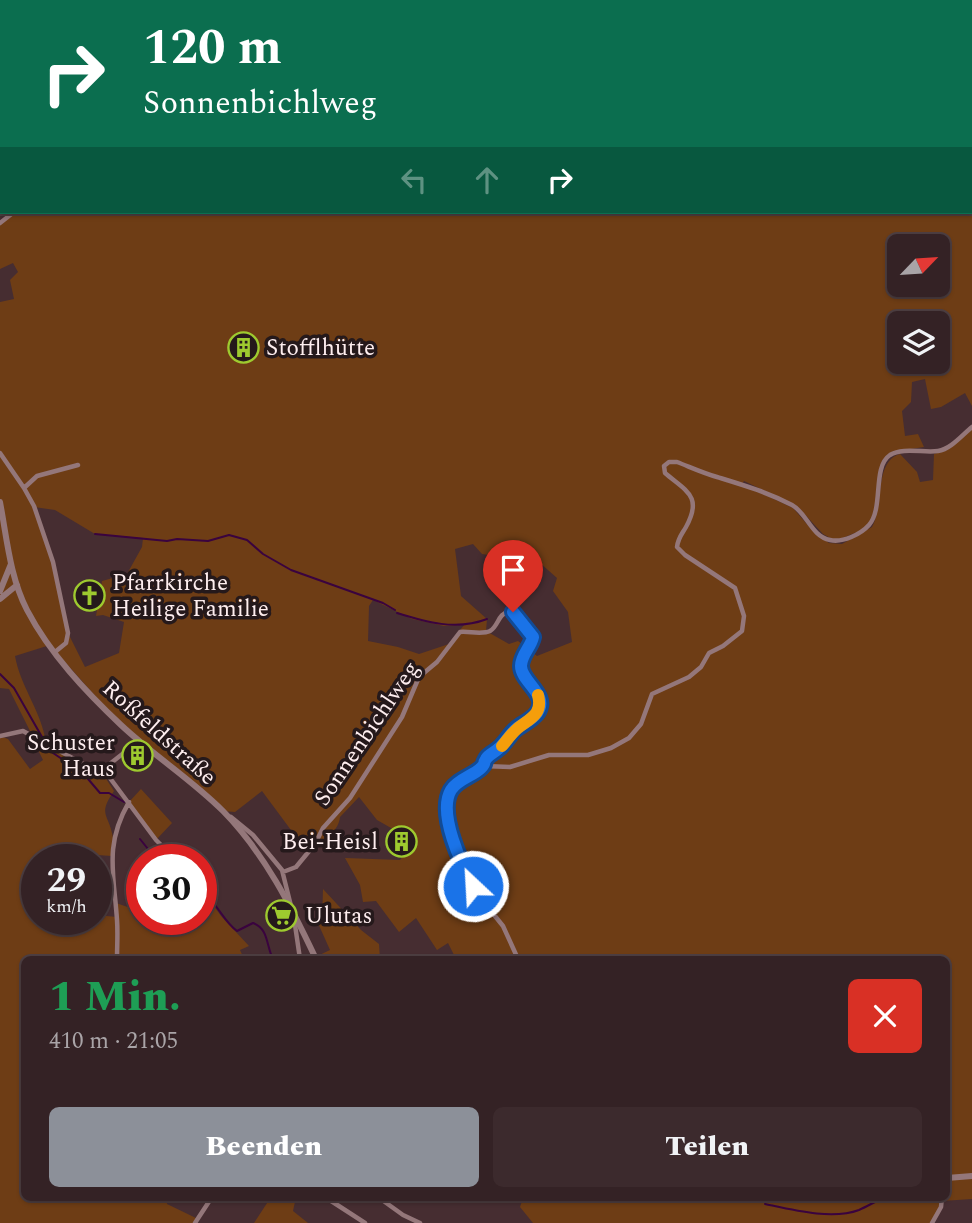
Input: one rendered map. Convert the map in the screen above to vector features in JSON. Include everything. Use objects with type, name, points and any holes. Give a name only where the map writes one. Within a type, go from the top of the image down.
[{"type":"main road","name":"Roßfeldstraße","points":[[0,502],[11,563],[22,600],[55,652],[122,726],[172,765],[222,811],[256,850],[284,893],[315,956]]},
{"type":"main road","points":[[2,593],[11,563]]},
{"type":"main road","points":[[2,593],[17,585]]},
{"type":"main road","points":[[2,593],[22,600]]},
{"type":"main road","points":[[950,1178],[972,1176]]},
{"type":"street","points":[[484,766],[510,767],[559,753],[588,755],[619,744],[629,738],[641,724],[652,694],[689,677],[701,667],[709,653],[742,631],[744,616],[735,588],[684,555],[677,547],[678,539],[691,517],[693,501],[686,489],[665,473],[666,464],[677,462],[762,490],[798,509],[814,531],[825,538],[838,540],[863,530],[872,521],[877,508],[882,466],[888,456],[897,453],[939,451],[972,427]]},
{"type":"street","points":[[0,453],[34,506],[53,562],[68,633],[66,643],[55,652]]},
{"type":"street","points":[[24,488],[37,476],[78,465]]},
{"type":"street","name":"Sonnenbichlweg","points":[[283,872],[296,867],[315,845],[323,828],[350,797],[402,717],[419,677],[437,662],[460,632],[486,633],[492,630],[502,613],[510,611],[533,637],[521,665],[522,673],[536,690],[540,705],[537,714],[515,730],[497,751],[488,756],[484,766],[454,786],[448,801],[450,824],[459,857],[478,895],[503,926],[517,956]]},
{"type":"street","points":[[0,736],[23,731],[98,770],[104,770],[140,741]]},
{"type":"street","points":[[104,770],[160,844]]},
{"type":"street","points":[[117,956],[118,925],[112,851],[115,831],[128,802]]},
{"type":"street","name":"Roßfeldstraße","points":[[222,811],[253,835],[283,872],[293,912]]},
{"type":"street","points":[[293,912],[300,956]]},
{"type":"street","points":[[195,1223],[209,1201]]},
{"type":"street","points":[[336,1201],[365,1223]]},
{"type":"street","points":[[384,1201],[420,1223]]},
{"type":"street","points":[[932,1223],[942,1201]]},
{"type":"shaded area","points":[[11,214],[972,214],[972,406],[965,393],[941,407],[931,409],[925,379],[912,382],[911,402],[902,411],[905,436],[918,434],[924,447],[898,451],[884,459],[872,519],[862,530],[840,539],[832,539],[823,534],[797,506],[744,481],[742,484],[793,508],[812,530],[829,543],[842,544],[872,527],[883,475],[892,458],[900,454],[917,472],[920,482],[933,480],[934,454],[947,450],[972,429],[972,1199],[950,1200],[950,956],[454,956],[448,943],[437,950],[416,918],[399,932],[376,901],[363,902],[360,885],[345,858],[400,860],[414,841],[377,820],[359,797],[340,817],[332,833],[308,853],[262,791],[235,812],[222,811],[122,726],[50,645],[15,656],[45,737],[30,731],[9,689],[0,688],[0,302],[14,299],[10,280],[18,272],[13,263],[0,269],[0,223]],"holes":[[[34,507],[55,510],[95,534],[143,538],[142,547],[127,574],[102,581],[96,616],[103,615],[124,622],[119,653],[85,667],[68,633],[53,562]],[[473,544],[482,554],[495,556],[501,571],[493,575],[506,603],[518,587],[521,564],[540,563],[557,578],[553,591],[568,612],[572,642],[537,656],[518,641],[509,644],[486,631],[487,619],[461,596],[455,549]],[[373,600],[412,619],[444,626],[464,625],[449,644],[419,654],[368,641],[369,606]]]},
{"type":"shaded area","points":[[0,736],[8,739],[30,769],[43,760],[39,752],[46,743],[86,768],[103,774],[114,791],[105,810],[113,838],[112,856],[112,844],[21,844],[21,935],[112,935],[112,917],[117,917],[116,903],[126,906],[126,935],[217,935],[217,910],[249,946],[240,950],[243,956],[21,956],[21,1201],[167,1201],[167,1204],[198,1219],[195,1223],[0,1223]]},
{"type":"shaded area","points":[[141,789],[172,823],[156,840],[129,802]]},
{"type":"shaded area","points":[[323,889],[361,930],[379,944],[380,956],[317,956],[330,950],[317,921],[322,920]]},
{"type":"shaded area","points":[[268,1201],[295,1201],[293,1211],[308,1223],[254,1223]]},
{"type":"shaded area","points":[[522,1201],[942,1201],[932,1223],[533,1223],[520,1207]]},
{"type":"waterway","points":[[95,534],[167,541],[208,541],[229,535],[247,540],[263,554],[291,570],[383,603],[395,610]]},
{"type":"waterway","points":[[512,603],[529,590]]},
{"type":"waterway","points":[[397,613],[453,625],[487,619]]},
{"type":"waterway","points":[[0,674],[14,688],[42,737]]},
{"type":"waterway","points":[[48,747],[83,773],[100,793],[109,793],[124,802]]},
{"type":"waterway","points":[[140,839],[144,844]]},
{"type":"waterway","points":[[217,909],[237,931],[253,923],[262,929],[272,956]]},
{"type":"waterway","points":[[765,1204],[812,1213],[837,1214],[859,1210],[877,1201]]},
{"type":"slow traffic","points":[[502,746],[515,730],[537,714],[540,705],[538,695]]},
{"type":"place","name":"Stofflhütte","points":[[243,347]]},
{"type":"place","name":"Pfarrkirche Heilige Familie","points":[[89,595]]},
{"type":"place","name":"Schuster Haus","points":[[138,755]]},
{"type":"place","name":"Bei-Heisl","points":[[401,841]]},
{"type":"place","name":"Ulutas","points":[[282,915]]},
{"type":"route","points":[[473,886],[459,857],[450,824],[450,792],[454,786],[484,766],[488,756],[497,751],[515,730],[537,714],[540,705],[536,690],[522,673],[521,665],[533,637],[513,612]]}]
